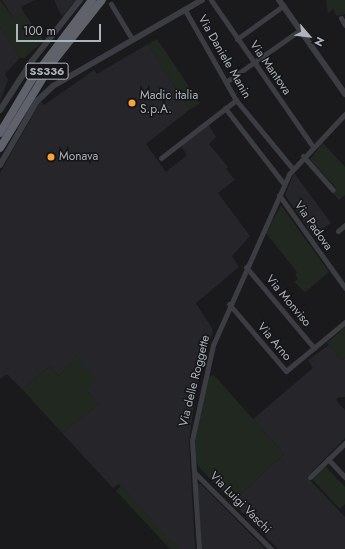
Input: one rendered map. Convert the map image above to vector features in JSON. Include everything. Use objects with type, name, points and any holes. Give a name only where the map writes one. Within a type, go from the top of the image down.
[{"type":"highway","name":"SS336","points":[[0,133],[31,81],[92,0]]},
{"type":"highway","name":"SS336","points":[[0,148],[48,69],[102,0]]},
{"type":"street","points":[[0,110],[32,61],[80,0]]},
{"type":"street","points":[[0,165],[37,101],[65,78],[202,0]]},
{"type":"street","name":"Via Mantova","points":[[211,0],[313,147]]},
{"type":"street","points":[[279,0],[345,94]]},
{"type":"street","points":[[111,4],[132,39]]},
{"type":"street","points":[[238,39],[283,6]]},
{"type":"street","name":"Via Daniele Manin","points":[[185,10],[236,100],[292,168]]},
{"type":"street","points":[[341,18],[345,25]]},
{"type":"street","points":[[226,82],[300,30]]},
{"type":"street","points":[[161,158],[236,100]]},
{"type":"street","points":[[225,108],[284,184]]},
{"type":"street","name":"Via delle Roggette","points":[[198,549],[192,440],[196,413],[213,345],[229,304],[292,168],[345,114]]},
{"type":"street","points":[[304,156],[333,190]]},
{"type":"street","name":"Via Padova","points":[[279,195],[345,288]]},
{"type":"street","points":[[338,231],[345,225]]},
{"type":"street","name":"Via Monviso","points":[[246,267],[314,348]]},
{"type":"street","name":"Via Arno","points":[[229,304],[285,371],[345,322]]},
{"type":"street","points":[[310,477],[345,444]]},
{"type":"street","points":[[328,460],[345,477]]},
{"type":"street","name":"Via Luigi Vaschi","points":[[194,472],[271,549]]},
{"type":"shaded area","points":[[0,0],[14,19],[24,13],[44,41],[24,58],[20,58],[0,27]]},
{"type":"shaded area","points":[[2,0],[35,0],[21,7],[24,13],[14,19]]},
{"type":"shaded area","points":[[54,0],[76,0],[62,17]]},
{"type":"shaded area","points":[[326,0],[345,0],[345,14],[337,16],[333,9],[328,13]]},
{"type":"shaded area","points":[[0,27],[20,58],[5,74],[8,80],[0,102]]},
{"type":"shaded area","points":[[157,39],[200,103],[189,110],[148,44]]},
{"type":"shaded area","points":[[148,44],[189,110],[146,144],[166,172],[187,155],[181,146],[208,124],[216,137],[209,144],[228,167],[226,169],[235,180],[218,193],[250,236],[232,256],[239,267],[196,303],[213,330],[196,389],[189,441],[195,549],[179,549],[119,484],[113,488],[62,433],[99,404],[87,391],[76,356],[59,376],[50,366],[22,389],[7,374],[0,379],[0,173],[41,101],[44,105],[94,70],[97,74]]},
{"type":"shaded area","points":[[323,143],[345,167],[345,195],[339,200],[332,192],[336,188],[310,159]]},
{"type":"shaded area","points":[[294,173],[331,223],[313,236],[285,195]]},
{"type":"shaded area","points":[[281,205],[329,272],[305,292],[294,282],[298,279],[295,274],[297,272],[266,233]]},
{"type":"shaded area","points":[[345,327],[345,357],[341,360],[327,343]]},
{"type":"shaded area","points":[[329,345],[341,360],[345,357],[345,397],[338,397],[336,400],[345,410],[345,438],[307,477],[345,517],[345,549],[278,549],[232,502],[284,454],[253,419],[313,368],[308,360]]},
{"type":"shaded area","points":[[76,356],[96,378],[87,391],[99,404],[62,433],[22,389],[50,366],[59,376]]},
{"type":"shaded area","points":[[214,375],[284,454],[232,502],[198,466],[196,457],[195,439],[208,377]]},
{"type":"shaded area","points":[[325,466],[345,487],[345,504],[340,509],[312,479]]},
{"type":"shaded area","points":[[197,484],[201,484],[265,549],[202,549]]},
{"type":"shaded area","points":[[121,486],[180,549],[170,549],[116,491]]},
{"type":"place","name":"Madic italia S.p.A.","points":[[132,103]]},
{"type":"place","name":"Monava","points":[[51,157]]}]
